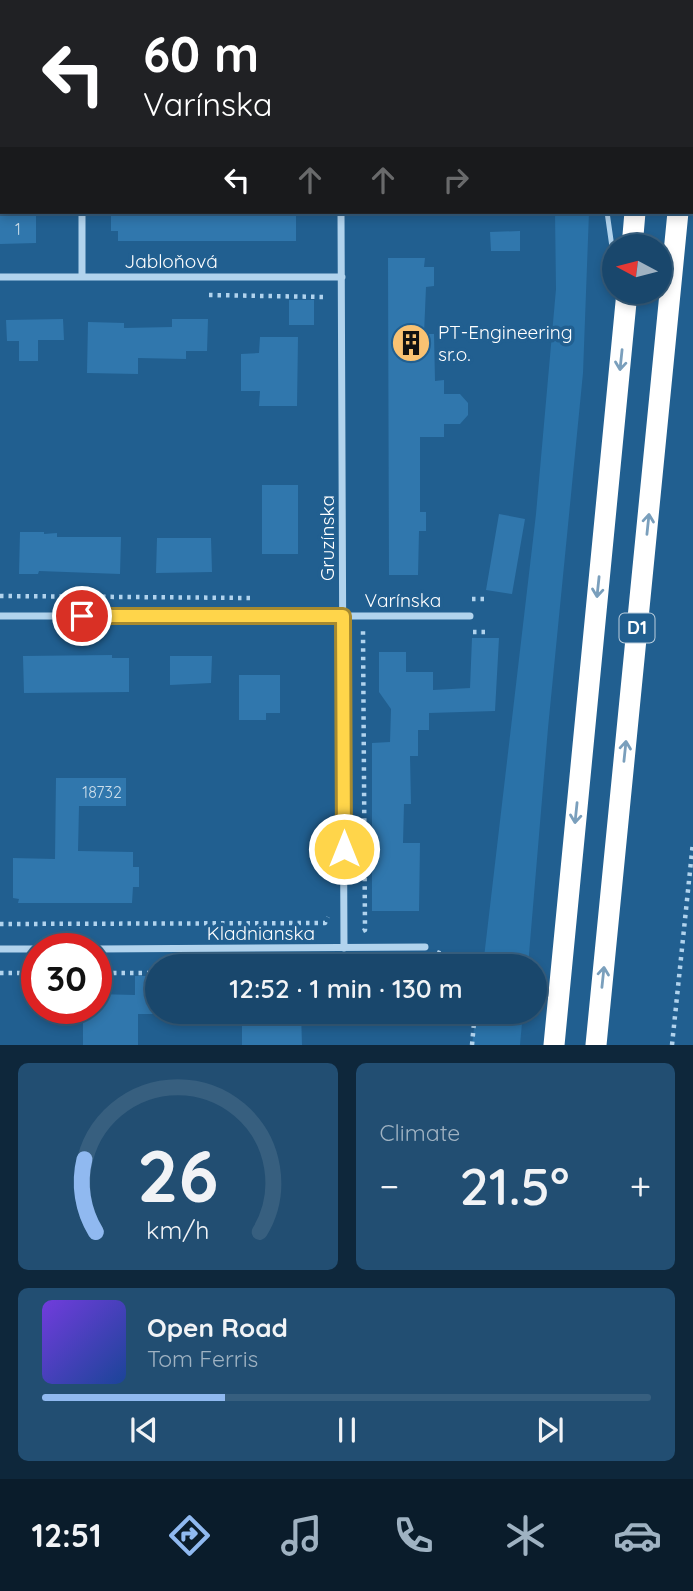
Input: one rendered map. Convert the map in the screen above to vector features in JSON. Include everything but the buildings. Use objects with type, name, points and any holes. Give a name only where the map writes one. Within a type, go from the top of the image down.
[{"type":"highway","points":[[633,234],[635,214]]},
{"type":"highway","name":"D1","points":[[596,1045],[678,214]]},
{"type":"highway","name":"D1","points":[[554,1045],[626,304]]},
{"type":"street","points":[[82,214],[82,277]]},
{"type":"street","name":"Gruzínska","points":[[341,214],[344,948]]},
{"type":"street","name":"Jabloňová","points":[[0,277],[342,277]]},
{"type":"street","name":"Varínska","points":[[0,616],[471,616]]},
{"type":"street","name":"Kladnianska","points":[[112,949],[425,947]]},
{"type":"street","points":[[0,949],[21,949]]},
{"type":"lane","points":[[607,214],[610,234]]},
{"type":"lane","points":[[621,304],[624,325]]},
{"type":"path","points":[[203,295],[325,296],[327,303]]},
{"type":"path","points":[[0,597],[261,598]]},
{"type":"path","points":[[472,598],[485,598]]},
{"type":"path","points":[[0,925],[325,923],[344,931],[365,930],[363,616]]},
{"type":"path","points":[[672,1045],[693,842]]},
{"type":"path","points":[[325,923],[331,909]]},
{"type":"path","points":[[425,947],[442,954]]},
{"type":"path","points":[[0,973],[21,973]]},
{"type":"path","points":[[112,973],[145,973]]},
{"type":"path","points":[[472,1045],[474,1024]]},
{"type":"shaded area","points":[[555,214],[589,214],[583,373],[529,954],[484,954],[536,514],[556,289]]},
{"type":"shaded area","points":[[475,1024],[522,1024],[520,1045],[472,1045]]},
{"type":"place","name":"PT-Engineering sr.o.","points":[[411,343]]},
{"type":"route","points":[[82,616],[343,616],[344,849]]}]
